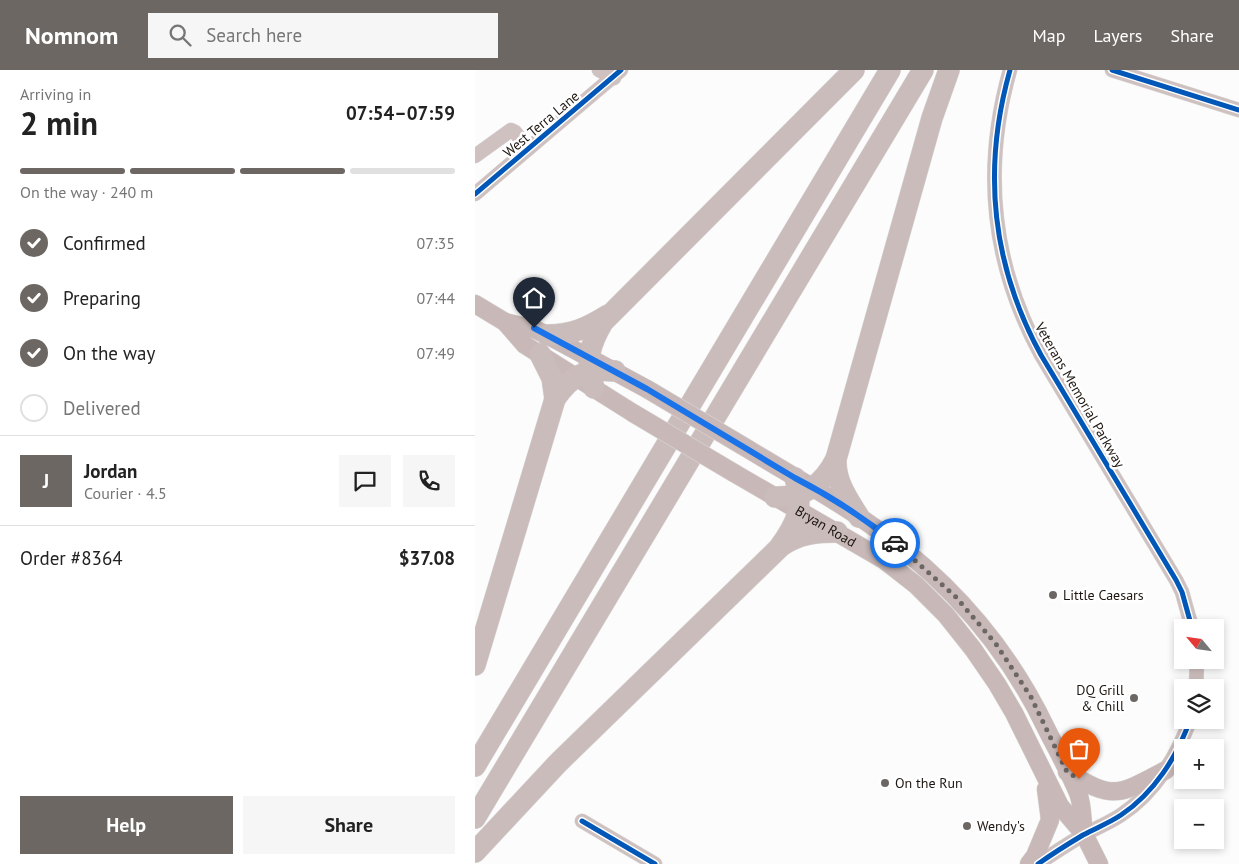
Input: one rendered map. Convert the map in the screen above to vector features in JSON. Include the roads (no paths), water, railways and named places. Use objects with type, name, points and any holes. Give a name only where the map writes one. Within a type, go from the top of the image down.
[{"type":"highway","points":[[587,373],[594,339],[603,322],[610,314],[854,70]]},
{"type":"highway","points":[[475,766],[891,70]]},
{"type":"highway","points":[[475,818],[923,70]]},
{"type":"highway","points":[[775,497],[789,498],[802,493],[827,475],[836,460],[927,137],[949,70]]},
{"type":"highway","points":[[555,399],[544,345],[563,335],[586,328],[610,314]]},
{"type":"highway","points":[[475,665],[555,399],[566,384],[587,373],[601,370],[615,371]]},
{"type":"highway","points":[[836,460],[836,471],[840,485],[859,517]]},
{"type":"highway","points":[[475,852],[558,763],[779,548],[789,534],[802,493]]},
{"type":"highway","points":[[779,548],[803,535],[815,532],[837,532]]},
{"type":"main road","points":[[475,304],[505,322],[525,345],[544,345],[587,373],[633,413],[775,497]]},
{"type":"main road","points":[[544,345],[587,373]]},
{"type":"main road","name":"Bryan Road","points":[[615,371],[747,449],[802,493],[837,532],[866,548],[900,572],[946,615],[973,649],[997,684],[1014,713],[1059,806],[1084,834],[1099,864]]},
{"type":"main road","name":"Bryan Road","points":[[802,493],[859,517],[908,553],[940,582],[987,633],[1009,662],[1031,697],[1079,795],[1084,834]]},
{"type":"main road","points":[[1067,772],[1091,786],[1107,792],[1119,792],[1166,770]]},
{"type":"main road","points":[[1029,864],[1047,831],[1050,820],[1043,773]]},
{"type":"street","points":[[599,70],[617,74]]},
{"type":"street","name":"Veterans Memorial Parkway","points":[[1010,70],[999,115],[994,168],[997,224],[1010,285],[1022,318],[1041,355],[1176,580],[1182,592],[1190,619]]},
{"type":"street","points":[[1112,70],[1239,110]]},
{"type":"street","name":"West Terra Lane","points":[[475,194],[617,74]]},
{"type":"street","points":[[475,156],[511,130],[515,132],[529,149]]},
{"type":"street","points":[[1038,864],[1084,834],[1121,815],[1133,806],[1166,770],[1186,729]]},
{"type":"street","points":[[582,821],[655,864]]},
{"type":"place","name":"Little Caesars","points":[[1053,595]]},
{"type":"place","name":"DQ Grill & Chill","points":[[1134,698]]},
{"type":"place","name":"On the Run","points":[[885,783]]},
{"type":"place","name":"Wendy's","points":[[967,826]]}]
